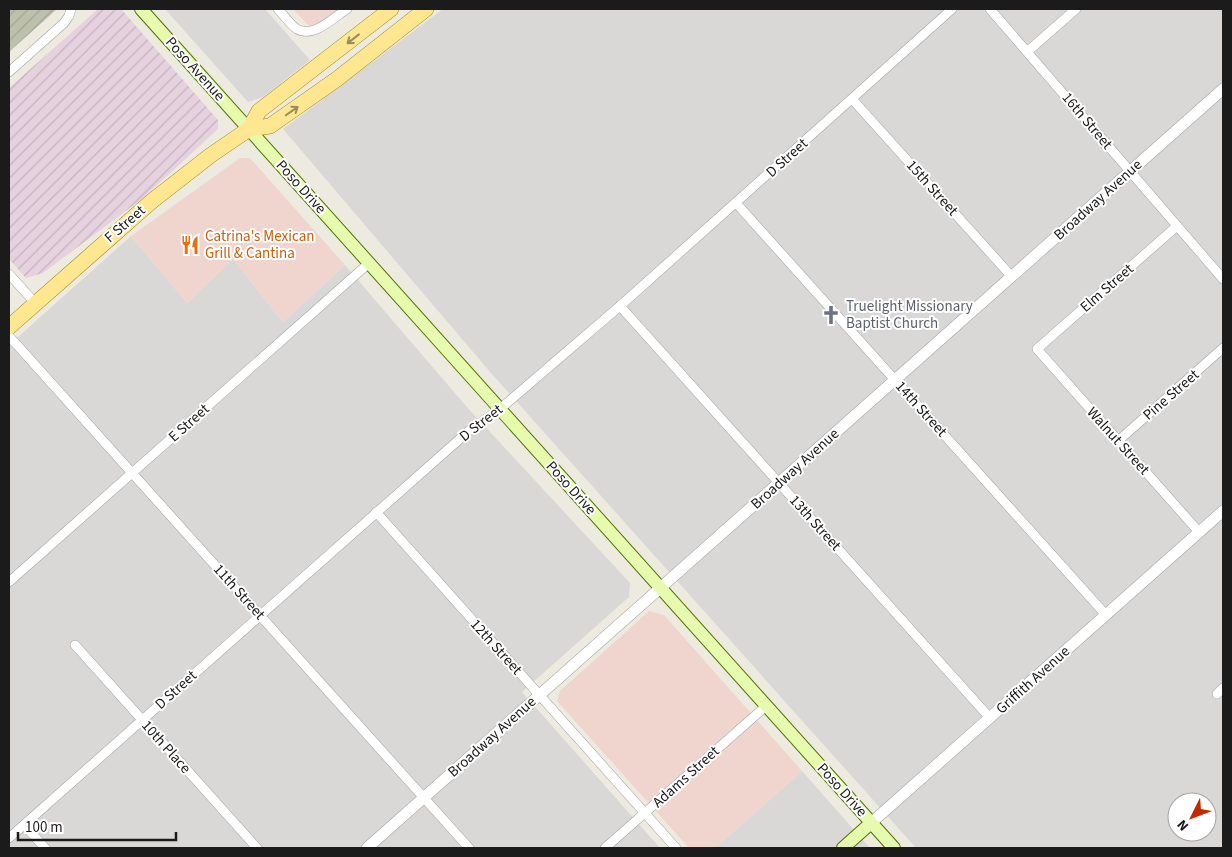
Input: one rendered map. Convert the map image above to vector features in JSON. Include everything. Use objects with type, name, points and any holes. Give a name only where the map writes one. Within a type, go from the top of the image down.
[{"type":"main road","name":"Poso Avenue","points":[[141,9],[248,129]]},
{"type":"main road","name":"F Street","points":[[9,328],[152,201],[248,129],[259,111],[391,9]]},
{"type":"main road","name":"F Street","points":[[248,129],[270,126],[337,79],[426,9]]},
{"type":"main road","name":"Poso Drive","points":[[248,129],[894,848]]},
{"type":"main road","name":"Griffith Avenue","points":[[843,848],[871,823]]},
{"type":"street","points":[[9,72],[64,23],[71,9]]},
{"type":"street","points":[[278,9],[296,29],[304,32],[314,31],[347,9]]},
{"type":"street","name":"D Street","points":[[9,838],[471,429],[500,409],[620,306],[853,100],[952,9]]},
{"type":"street","name":"16th Street","points":[[990,9],[1223,279]]},
{"type":"street","points":[[1028,51],[1076,9]]},
{"type":"street","name":"Broadway Avenue","points":[[367,848],[1223,89]]},
{"type":"street","name":"15th Street","points":[[853,100],[1012,277]]},
{"type":"street","name":"14th Street","points":[[736,203],[1106,615]]},
{"type":"street","name":"Elm Street","points":[[1037,349],[1177,226]]},
{"type":"street","name":"E Street","points":[[9,582],[369,263]]},
{"type":"street","points":[[9,274],[36,304]]},
{"type":"street","name":"13th Street","points":[[620,306],[990,718]]},
{"type":"street","name":"11th Street","points":[[9,336],[469,848]]},
{"type":"street","name":"Pine Street","points":[[1118,441],[1223,348]]},
{"type":"street","name":"Walnut Street","points":[[1037,349],[1199,532]]},
{"type":"street","name":"12th Street","points":[[376,512],[676,848]]},
{"type":"street","name":"Griffith Avenue","points":[[871,823],[1223,512]]},
{"type":"street","name":"10th Place","points":[[75,645],[257,848]]},
{"type":"street","name":"Adams Street","points":[[605,848],[766,706]]},
{"type":"street","points":[[24,825],[45,848]]},
{"type":"shaded area","points":[[9,9],[57,9],[9,52]]},
{"type":"shaded area","points":[[98,9],[121,9],[218,120],[218,129],[143,198],[43,273],[26,278],[9,259],[9,88]]},
{"type":"shaded area","points":[[165,9],[265,9],[310,60],[263,97],[248,102]]},
{"type":"shaded area","points":[[293,9],[339,9],[326,20],[310,27]]},
{"type":"shaded area","points":[[443,9],[1223,9],[1223,848],[916,848],[491,373],[283,129]]},
{"type":"shaded area","points":[[240,158],[250,158],[345,265],[283,322],[233,259],[187,303],[131,236]]},
{"type":"shaded area","points":[[131,236],[187,303],[233,259],[283,322],[345,265],[466,406],[630,583],[629,597],[522,692],[660,848],[9,848],[9,345]]},
{"type":"shaded area","points":[[649,611],[664,615],[802,771],[715,848],[689,848],[557,701],[560,691]]},
{"type":"shaded area","points":[[802,771],[870,848],[715,848]]},
{"type":"place","name":"Catrina's Mexican Grill & Cantina","points":[[190,245]]},
{"type":"place","name":"Truelight Missionary Baptist Church","points":[[831,315]]}]
